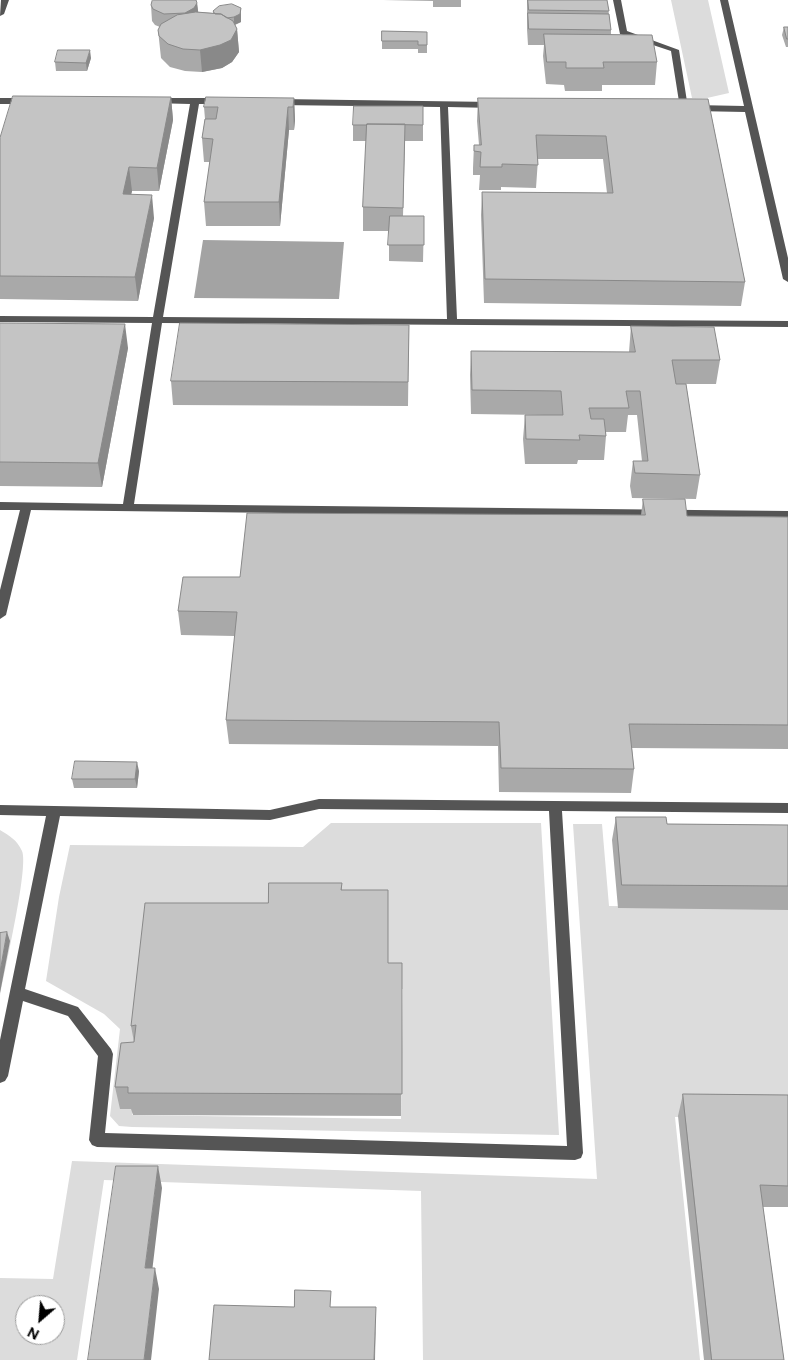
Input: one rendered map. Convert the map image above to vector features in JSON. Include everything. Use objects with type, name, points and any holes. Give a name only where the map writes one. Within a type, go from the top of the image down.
[{"type":"lane","points":[[0,14],[5,0]]},
{"type":"lane","points":[[617,0],[623,32],[675,50],[680,108],[749,109]]},
{"type":"lane","points":[[724,0],[788,279]]},
{"type":"lane","points":[[0,101],[39,101]]},
{"type":"lane","points":[[146,101],[235,101]]},
{"type":"lane","points":[[128,508],[157,320],[195,101]]},
{"type":"lane","points":[[265,102],[502,105]]},
{"type":"lane","points":[[444,104],[452,322]]},
{"type":"lane","points":[[0,319],[788,324]]},
{"type":"lane","points":[[0,506],[788,515]]},
{"type":"lane","points":[[0,615],[26,507]]},
{"type":"lane","points":[[0,810],[270,815],[319,804],[788,808]]},
{"type":"lane","points":[[17,992],[73,1011],[106,1054],[97,1140],[575,1154],[555,807]]},
{"type":"lane","points":[[0,1076],[54,811]]},
{"type":"shaded area","points":[[671,0],[708,0],[729,93],[707,98],[692,98]]},
{"type":"shaded area","points":[[203,240],[344,242],[339,299],[194,298]]},
{"type":"shaded area","points":[[331,823],[541,823],[559,1135],[132,1127],[119,1126],[110,1116],[120,1029],[104,1014],[46,981],[59,897],[70,845],[303,847]],"holes":[[[386,988],[403,989],[401,1119],[132,1115],[133,1107]]]},
{"type":"shaded area","points":[[573,824],[602,824],[609,906],[788,908],[788,1118],[675,1117],[700,1360],[423,1360],[421,1191],[104,1180],[77,1360],[0,1360],[0,1278],[53,1279],[72,1161],[597,1179]]},
{"type":"shaded area","points":[[0,830],[18,844],[22,851],[23,861],[19,898],[0,996]]},
{"type":"building","points":[[153,0],[196,0],[197,3],[194,8],[185,13],[164,14],[153,9],[151,5]]},
{"type":"building","points":[[528,0],[607,0],[609,11],[529,10]]},
{"type":"building","points":[[232,4],[241,8],[240,14],[234,17],[227,18],[221,14],[215,14],[213,11],[219,6]]},
{"type":"building","points":[[196,12],[221,14],[233,21],[237,29],[231,40],[200,50],[183,49],[168,44],[159,36],[158,30],[161,24],[177,15]]},
{"type":"building","points":[[528,13],[609,14],[611,30],[529,29]]},
{"type":"building","points":[[784,27],[788,27],[788,39],[787,39]]},
{"type":"building","points":[[382,31],[427,32],[427,45],[418,45],[418,41],[382,41]]},
{"type":"building","points":[[544,34],[652,35],[657,62],[603,62],[604,68],[566,68],[566,62],[547,62]]},
{"type":"building","points":[[58,50],[90,50],[86,63],[55,62]]},
{"type":"building","points":[[13,96],[171,97],[157,168],[129,167],[123,194],[152,195],[135,277],[0,276],[0,138]]},
{"type":"building","points":[[206,97],[294,98],[293,107],[288,107],[279,202],[204,202],[213,139],[202,138],[205,119],[216,119],[218,107],[204,107]]},
{"type":"building","points":[[478,98],[708,99],[745,282],[485,279],[482,192],[613,193],[606,136],[536,135],[538,165],[502,164],[502,167],[480,167],[481,152],[474,151],[474,145],[481,145]]},
{"type":"building","points":[[354,106],[423,106],[423,125],[353,125]]},
{"type":"building","points":[[367,124],[405,124],[403,208],[363,207]]},
{"type":"building","points":[[390,216],[424,216],[424,245],[388,245]]},
{"type":"building","points":[[0,323],[125,324],[98,463],[0,462]]},
{"type":"building","points":[[180,323],[409,325],[408,382],[171,381]]},
{"type":"building","points":[[631,326],[714,327],[720,360],[672,360],[676,384],[686,384],[700,475],[635,473],[633,461],[648,461],[640,391],[626,391],[629,408],[589,408],[591,419],[604,419],[606,436],[579,435],[580,440],[526,439],[525,415],[563,415],[561,391],[472,390],[471,351],[635,352]]},
{"type":"building","points":[[643,499],[685,499],[687,516],[788,517],[788,725],[629,724],[634,769],[501,768],[499,722],[226,720],[237,612],[178,611],[183,577],[240,577],[247,513],[645,515]]},
{"type":"building","points":[[75,761],[137,762],[135,779],[72,779]]},
{"type":"building","points":[[616,817],[666,817],[667,824],[788,825],[788,886],[622,885]]},
{"type":"building","points":[[269,883],[342,883],[341,890],[388,890],[388,963],[402,963],[402,1094],[128,1093],[128,1087],[115,1087],[121,1043],[134,1042],[136,1025],[131,1026],[145,903],[268,903]]},
{"type":"building","points":[[7,932],[0,972],[0,933]]},
{"type":"building","points":[[683,1094],[788,1095],[788,1186],[760,1185],[784,1360],[712,1360]]},
{"type":"building","points":[[116,1166],[158,1166],[145,1268],[155,1268],[144,1360],[88,1360]]},
{"type":"building","points":[[295,1290],[331,1291],[330,1307],[376,1307],[374,1360],[209,1360],[214,1305],[294,1307]]}]
